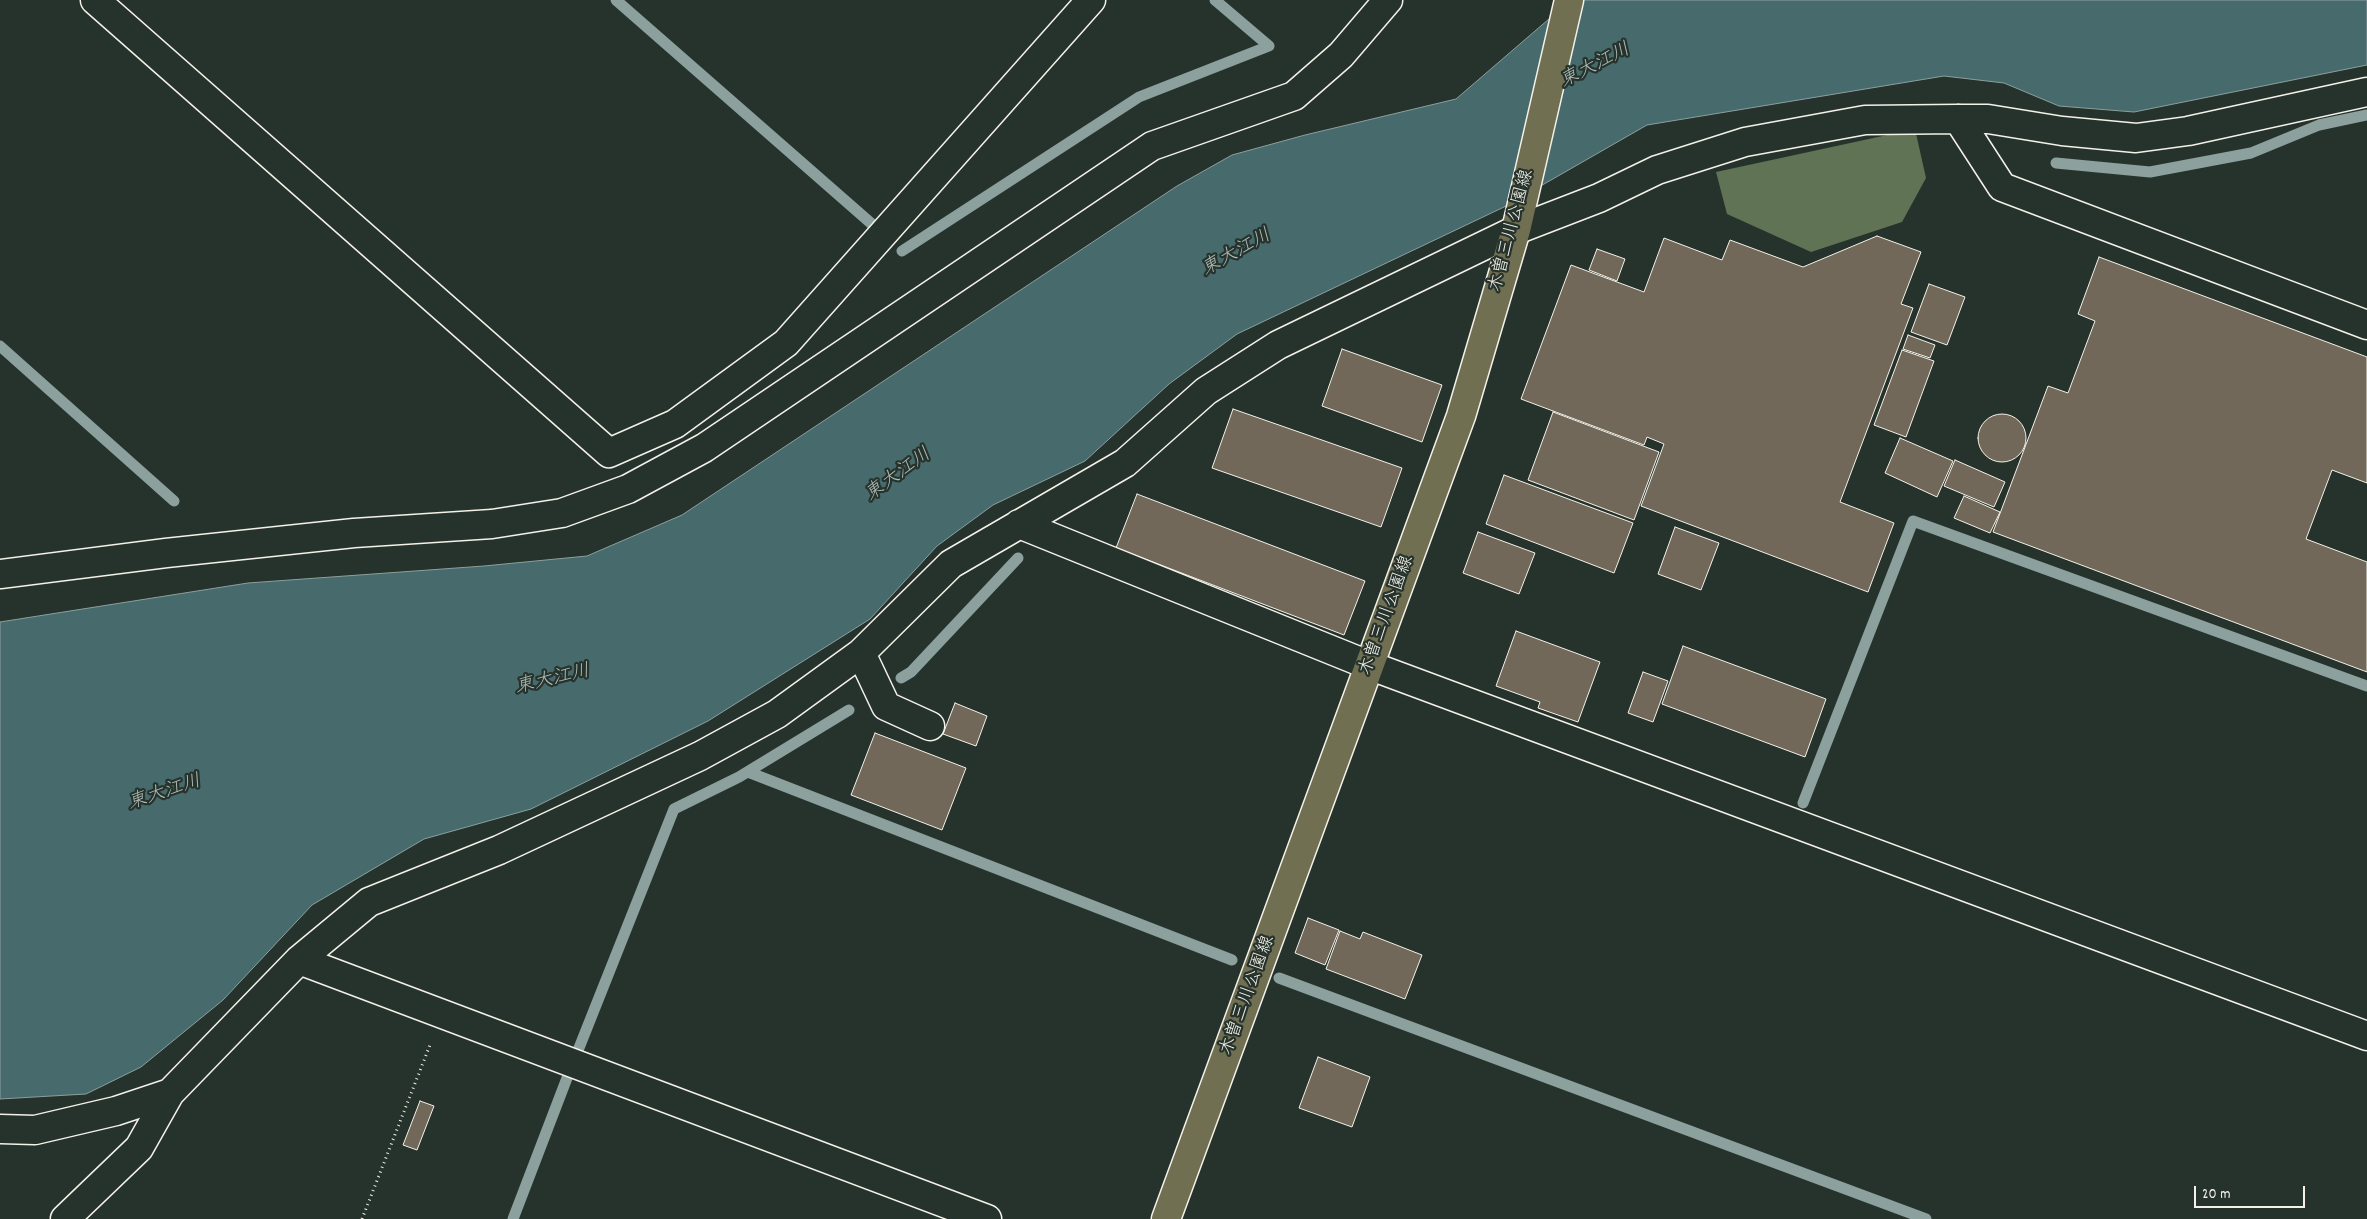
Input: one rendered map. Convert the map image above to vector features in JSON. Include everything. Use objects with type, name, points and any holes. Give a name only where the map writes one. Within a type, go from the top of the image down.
[{"type":"main road","name":"木曽三川公園線","points":[[1166,1219],[1371,666],[1461,416],[1516,230],[1569,0]]},
{"type":"street","points":[[95,0],[609,453],[675,424],[786,343],[1091,0]]},
{"type":"street","points":[[0,574],[166,552],[354,533],[492,524],[562,513],[628,489],[704,448],[1152,146],[1294,96],[1341,55],[1388,0]]},
{"type":"street","points":[[65,1219],[139,1148],[170,1093],[299,960],[369,902],[499,850],[700,756],[777,714],[861,653],[951,564],[1125,463],[1206,391],[1278,345],[1516,230],[1599,198],[1658,170],[1745,142],[1865,120],[1958,119],[1988,119],[2136,138],[2188,130],[2367,92]]},
{"type":"street","points":[[1958,119],[2002,187],[2367,325]]},
{"type":"street","points":[[1019,524],[1371,666],[2367,1036]]},
{"type":"street","points":[[861,653],[886,706],[930,726]]},
{"type":"street","points":[[299,960],[987,1219]]},
{"type":"street","points":[[0,1130],[35,1130],[116,1111],[170,1093]]},
{"type":"path","points":[[362,1219],[442,1014]]},
{"type":"green space","points":[[1915,129],[1926,178],[1902,222],[1811,252],[1727,214],[1716,172]]},
{"type":"water","name":"東大江川","points":[[1571,0],[2367,0],[2367,65],[2134,112],[2059,106],[2004,83],[1944,76],[1647,125],[1504,207],[1237,334],[1169,384],[1085,461],[993,505],[937,546],[870,619],[708,721],[531,809],[424,839],[312,905],[223,1000],[141,1067],[86,1094],[0,1099],[0,622],[248,583],[484,566],[587,556],[682,515],[1177,186],[1232,155],[1305,135],[1456,99]]},
{"type":"building","points":[[1877,236],[1921,252],[1901,304],[1913,308],[1840,502],[1894,523],[1868,592],[1641,506],[1664,444],[1647,437],[1644,445],[1521,399],[1571,265],[1644,292],[1664,238],[1722,260],[1730,240],[1803,267]]},
{"type":"building","points":[[1597,249],[1625,259],[1617,281],[1589,270]]},
{"type":"building","points":[[2099,257],[2367,357],[2367,483],[2332,470],[2306,539],[2367,562],[2367,672],[1993,532],[2048,386],[2068,393],[2095,321],[2078,314]]},
{"type":"building","points":[[1929,284],[1965,297],[1947,345],[1911,332]]},
{"type":"building","points":[[1908,335],[1935,345],[1930,358],[1903,349]]},
{"type":"building","points":[[1342,349],[1442,385],[1422,442],[1322,406]]},
{"type":"building","points":[[1902,350],[1934,361],[1906,437],[1874,425]]},
{"type":"building","points":[[1233,409],[1402,468],[1381,527],[1212,468]]},
{"type":"building","points":[[1553,412],[1659,452],[1634,520],[1528,480]]},
{"type":"building","points":[[2002,414],[2011,416],[2019,421],[2024,429],[2026,438],[2024,447],[2019,455],[2011,460],[2002,462],[1993,460],[1985,455],[1980,447],[1978,438],[1980,429],[1985,421],[1993,416]]},
{"type":"building","points":[[1900,438],[1953,461],[1937,497],[1885,473]]},
{"type":"building","points":[[1955,460],[2005,482],[1994,507],[1944,486]]},
{"type":"building","points":[[1504,475],[1633,523],[1614,573],[1486,524]]},
{"type":"building","points":[[1137,494],[1365,581],[1344,635],[1116,548]]},
{"type":"building","points":[[1964,496],[2000,512],[1990,533],[1954,518]]},
{"type":"building","points":[[1675,527],[1719,543],[1701,590],[1658,574]]},
{"type":"building","points":[[1478,532],[1535,553],[1519,594],[1463,573]]},
{"type":"building","points":[[1516,631],[1600,662],[1578,722],[1538,708],[1540,702],[1496,686]]},
{"type":"building","points":[[1683,646],[1826,699],[1805,757],[1662,704]]},
{"type":"building","points":[[1643,672],[1668,681],[1653,722],[1628,713]]},
{"type":"building","points":[[955,703],[987,716],[976,746],[943,734]]},
{"type":"building","points":[[875,733],[966,768],[942,830],[851,795]]},
{"type":"building","points":[[1308,918],[1339,930],[1325,965],[1295,953]]},
{"type":"building","points":[[1340,931],[1360,939],[1363,932],[1422,955],[1405,999],[1326,969]]},
{"type":"building","points":[[1318,1057],[1370,1077],[1352,1127],[1299,1108]]},
{"type":"building","points":[[420,1101],[434,1106],[417,1150],[403,1145]]},
{"type":"waterway","points":[[616,0],[873,225]]},
{"type":"waterway","points":[[902,251],[1139,97],[1269,46],[1215,0]]},
{"type":"waterway","points":[[2056,163],[2150,172],[2251,153],[2319,125],[2367,115]]},
{"type":"waterway","points":[[0,346],[174,501]]},
{"type":"waterway","points":[[1803,803],[1913,521],[2367,686]]},
{"type":"waterway","points":[[901,678],[911,672],[1018,558]]},
{"type":"waterway","points":[[577,1053],[674,809],[739,777],[849,710]]},
{"type":"waterway","points":[[748,772],[1232,960]]},
{"type":"waterway","points":[[1279,978],[1926,1219]]},
{"type":"waterway","points":[[513,1219],[567,1078]]}]
